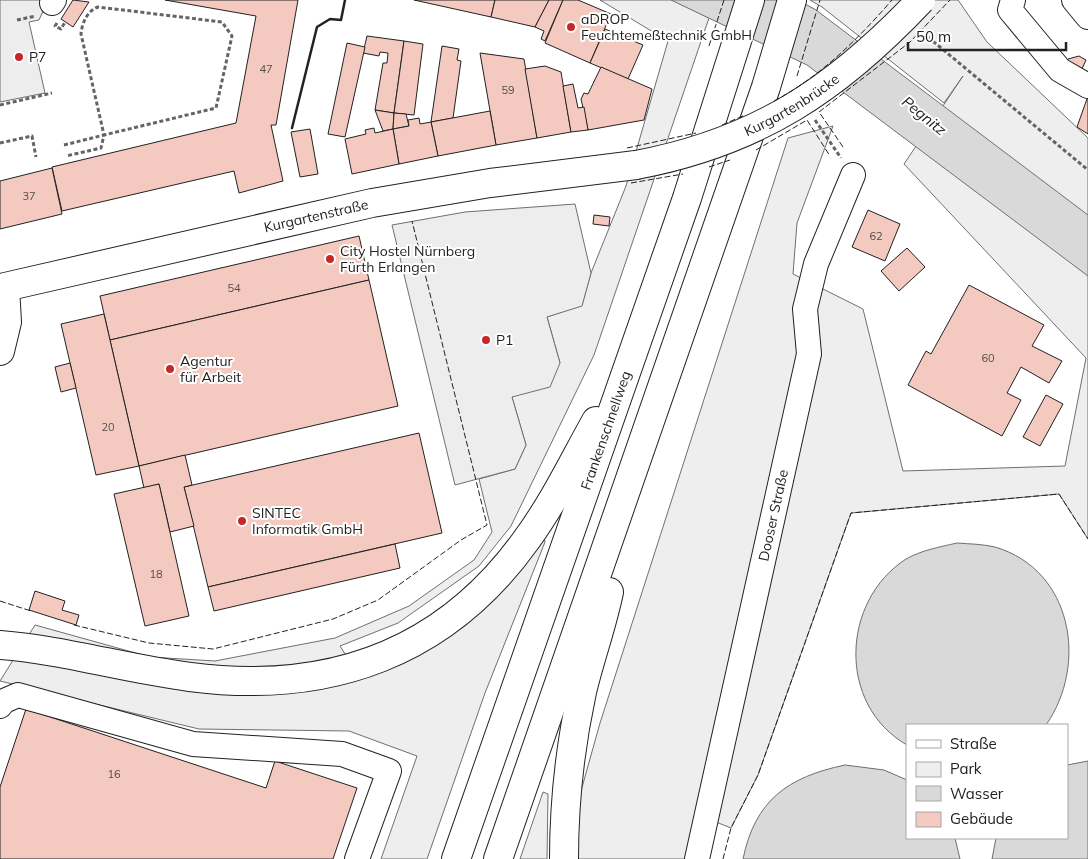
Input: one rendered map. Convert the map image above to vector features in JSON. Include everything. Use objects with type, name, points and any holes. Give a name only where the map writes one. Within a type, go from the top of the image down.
[{"type":"main road","name":"Frankenschnellweg","points":[[456,859],[687,198],[750,0]]},
{"type":"main road","points":[[498,859],[766,87],[792,0]]},
{"type":"main road","name":"Kurgartenbrücke","points":[[636,165],[695,152],[767,124],[803,103],[864,56],[921,0]]},
{"type":"main road","name":"Kurgartenstraße","points":[[3,288],[372,202],[490,183],[636,165]]},
{"type":"main road","points":[[0,352],[7,322],[3,288]]},
{"type":"main road","points":[[0,645],[189,677],[254,682],[324,676],[358,667],[393,653],[426,636],[457,615],[484,591],[508,564],[528,537],[559,487],[628,366]]},
{"type":"main road","points":[[564,859],[567,782],[576,723],[590,660],[607,602],[644,442]]},
{"type":"main road","points":[[0,634],[33,650]]},
{"type":"street","points":[[1014,0],[1010,10],[1047,57],[1060,70],[1088,86]]},
{"type":"street","points":[[1074,0],[1088,17]]},
{"type":"street","name":"Dooser Straße","points":[[697,859],[809,354],[805,310],[816,264],[853,175]]},
{"type":"street","points":[[0,706],[4,701],[18,695],[193,744],[342,754],[389,771],[357,859]]},
{"type":"path","points":[[17,20],[48,6]]},
{"type":"path","points":[[64,145],[104,135],[216,108],[232,36],[222,22],[98,7],[91,10],[82,25],[81,34],[104,135],[101,148],[66,156]]},
{"type":"path","points":[[918,30],[1088,170]]},
{"type":"path","points":[[0,105],[52,93]]},
{"type":"path","points":[[803,103],[838,154]]},
{"type":"path","points":[[0,142],[32,136],[36,157]]},
{"type":"green space","points":[[600,0],[673,0],[709,18],[594,355],[511,526],[479,566],[398,623],[340,646],[360,677],[403,661],[423,651],[443,639],[471,617],[543,533],[545,542],[485,693],[427,859],[381,859],[417,756],[349,731],[199,729],[0,681],[35,625],[150,657],[215,661],[335,638],[409,606],[474,560],[492,532],[479,479],[515,469],[526,445],[512,397],[560,363],[547,317],[582,305],[591,273],[626,186],[668,41]]},
{"type":"green space","points":[[810,0],[958,0],[987,42],[1088,138],[1088,539],[1059,494],[851,513],[758,775],[731,828],[696,814],[687,859],[578,859],[576,809],[600,723],[788,138],[833,126],[797,223],[793,274],[863,309],[903,471],[1065,466],[1086,358],[904,164],[963,76],[944,103],[822,7]]},
{"type":"green space","points":[[543,792],[548,794],[547,859],[520,859]]},
{"type":"shaded area","name":"P7","points":[[0,0],[48,0],[39,20],[29,22],[45,93],[0,102]]},
{"type":"shaded area","name":"P1","points":[[575,204],[591,273],[582,306],[547,317],[560,363],[550,387],[512,397],[526,445],[515,469],[455,485],[392,225],[465,212]]},
{"type":"water","name":"Pegnitz","points":[[671,0],[798,0],[816,10],[1088,215],[1088,276],[807,65]]},
{"type":"water","points":[[957,543],[995,547],[1021,559],[1042,576],[1056,598],[1066,622],[1069,648],[1067,675],[1059,701],[1047,724],[906,724],[906,744],[884,727],[868,705],[859,680],[856,653],[859,626],[869,600],[885,577],[906,559],[925,551]]},
{"type":"water","points":[[1088,761],[1088,859],[992,859],[996,839],[1068,839],[1068,765]]},
{"type":"water","points":[[845,765],[884,770],[906,780],[906,839],[955,839],[960,859],[743,859],[748,839],[756,821],[777,794],[807,776]]},
{"type":"building","points":[[73,0],[89,2],[73,27],[61,19]]},
{"type":"building","points":[[165,0],[298,0],[276,125],[271,125],[283,181],[239,193],[234,171],[62,211],[52,167],[236,123],[256,16]]},
{"type":"building","points":[[414,0],[495,0],[491,17]]},
{"type":"building","points":[[495,0],[549,0],[535,27],[491,17]]},
{"type":"building","points":[[549,0],[563,0],[545,41],[541,39],[544,31],[535,27]]},
{"type":"building","points":[[563,0],[578,0],[611,14],[590,63],[545,43]]},
{"type":"building","points":[[605,29],[643,45],[628,79],[590,63]]},
{"type":"building","points":[[367,36],[404,41],[394,113],[375,110],[383,63],[387,63],[388,53],[380,52],[379,56],[363,53]]},
{"type":"building","points":[[404,41],[423,44],[414,115],[394,113]]},
{"type":"building","points":[[347,43],[365,47],[345,137],[328,134]]},
{"type":"building","points":[[442,46],[459,49],[457,60],[461,61],[453,118],[431,122]]},
{"type":"building","points":[[480,53],[524,59],[537,138],[496,145]]},
{"type":"building","points":[[1079,56],[1086,60],[1080,73],[1065,64],[1068,59]]},
{"type":"building","points":[[545,66],[561,72],[571,132],[537,138],[525,69]]},
{"type":"building","points":[[601,67],[652,89],[644,120],[588,130],[581,99],[584,93],[588,94]]},
{"type":"building","points":[[573,84],[578,108],[584,107],[588,130],[571,132],[563,86]]},
{"type":"building","points":[[1088,96],[1088,134],[1077,127]]},
{"type":"building","points":[[375,110],[394,113],[393,129],[383,131]]},
{"type":"building","points":[[490,111],[496,145],[438,156],[431,122]]},
{"type":"building","points":[[394,113],[406,114],[409,126],[393,129]]},
{"type":"building","points":[[419,118],[420,124],[431,122],[438,156],[399,164],[393,129],[409,126],[408,120]]},
{"type":"building","points":[[374,128],[375,133],[393,129],[399,164],[352,174],[345,139],[366,134],[365,130]]},
{"type":"building","points":[[310,129],[318,174],[300,177],[291,132]]},
{"type":"building","points":[[52,168],[62,214],[0,229],[0,181]]},
{"type":"building","points":[[868,210],[900,224],[885,261],[852,247]]},
{"type":"building","points":[[594,215],[610,217],[609,226],[593,224]]},
{"type":"building","points":[[359,236],[369,280],[110,340],[100,296]]},
{"type":"building","points":[[907,248],[925,267],[899,291],[881,271]]},
{"type":"building","points":[[369,280],[398,406],[139,466],[110,340]]},
{"type":"building","points":[[969,285],[1044,325],[1032,346],[1062,361],[1049,383],[1021,367],[1007,393],[1021,400],[1002,436],[908,385],[926,351],[931,354]]},
{"type":"building","points":[[104,314],[139,466],[96,475],[61,324]]},
{"type":"building","points":[[70,363],[76,388],[61,392],[55,367]]},
{"type":"building","points":[[1046,395],[1063,404],[1040,446],[1023,437]]},
{"type":"building","points":[[419,433],[442,533],[208,587],[184,487]]},
{"type":"building","points":[[185,455],[192,485],[184,487],[194,526],[170,532],[159,484],[144,488],[139,466]]},
{"type":"building","points":[[159,484],[189,616],[145,626],[114,494]]},
{"type":"building","points":[[395,544],[400,568],[214,611],[208,587]]},
{"type":"building","points":[[35,591],[65,601],[62,610],[79,615],[76,625],[29,610]]},
{"type":"building","points":[[26,709],[266,788],[275,761],[357,788],[333,859],[0,859],[0,787]]},
{"type":"fence","points":[[709,46],[724,0]]},
{"type":"fence","points":[[797,76],[820,0]]},
{"type":"fence","points":[[774,101],[823,69],[852,43],[892,0]]},
{"type":"fence","points":[[843,147],[819,112],[910,42],[950,0]]},
{"type":"fence","points":[[722,125],[745,115]]},
{"type":"fence","points":[[756,150],[807,120],[830,156]]},
{"type":"fence","points":[[627,148],[696,133]]},
{"type":"fence","points":[[709,167],[730,160]]},
{"type":"fence","points":[[631,183],[683,174]]},
{"type":"fence","points":[[74,625],[149,643],[213,649],[333,619],[378,600],[461,540],[487,525],[412,221]]},
{"type":"fence","points":[[723,859],[731,828],[758,775],[851,513],[1059,494],[1088,539]]},
{"type":"fence","points":[[0,601],[31,611]]},
{"type":"wall","points":[[292,128],[317,27],[330,19],[341,20],[345,0]]},
{"type":"place","name":"aDROP Feuchtemeßtechnik GmbH","points":[[571,27]]},
{"type":"place","name":"P7","points":[[19,57]]},
{"type":"place","name":"City Hostel Nürnberg Fürth Erlangen","points":[[330,259]]},
{"type":"place","name":"P1","points":[[486,340]]},
{"type":"place","name":"Agentur für Arbeit","points":[[170,369]]},
{"type":"place","name":"SINTEC Informatik GmbH","points":[[242,521]]}]
